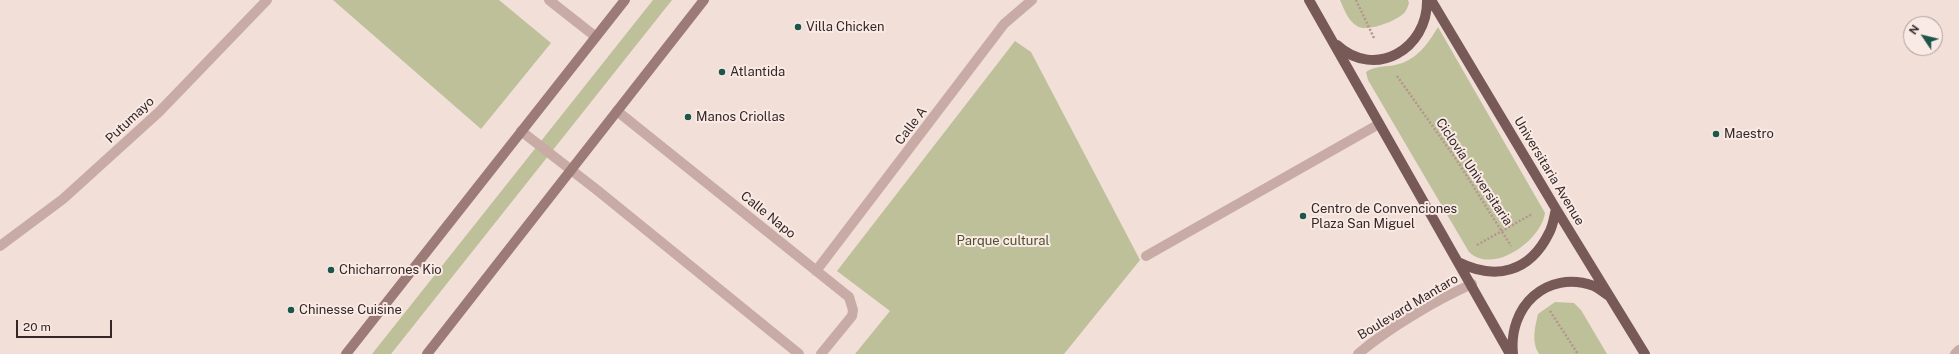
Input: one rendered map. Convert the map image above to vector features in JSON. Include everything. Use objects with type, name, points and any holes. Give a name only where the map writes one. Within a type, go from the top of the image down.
[{"type":"main road","points":[[346,354],[625,0]]},
{"type":"main road","points":[[427,354],[704,0]]},
{"type":"main road","points":[[1310,0],[1378,124],[1512,354]]},
{"type":"main road","points":[[1332,41],[1350,54],[1372,60],[1384,58],[1404,50],[1420,33],[1427,12],[1427,0]]},
{"type":"main road","name":"Universitaria Avenue","points":[[1432,0],[1554,206],[1645,354]]},
{"type":"main road","points":[[1457,260],[1474,270],[1490,273],[1507,271],[1523,265],[1540,250],[1550,232],[1554,206]]},
{"type":"main road","points":[[1512,354],[1511,340],[1515,322],[1524,305],[1538,292],[1556,283],[1575,282],[1594,286],[1611,297]]},
{"type":"street","name":"Putumayo","points":[[0,246],[63,199],[159,112],[267,0]]},
{"type":"street","points":[[549,0],[596,37]]},
{"type":"street","name":"Calle A","points":[[816,271],[1004,24],[1032,0]]},
{"type":"street","name":"Calle Napo","points":[[617,111],[849,298],[853,310],[849,322],[821,354]]},
{"type":"street","points":[[1146,256],[1378,124]]},
{"type":"street","points":[[521,131],[799,354]]},
{"type":"street","name":"Boulevard Mantaro","points":[[1358,354],[1373,341],[1455,291],[1472,284]]},
{"type":"street","points":[[1955,354],[1959,350]]},
{"type":"path","name":"Ciclovía Universitaria","points":[[1356,0],[1384,58],[1456,159],[1523,265]]},
{"type":"path","points":[[1457,260],[1502,232],[1554,206]]},
{"type":"path","points":[[1538,292],[1578,354]]},
{"type":"green space","points":[[333,0],[499,0],[551,43],[481,129]]},
{"type":"green space","points":[[653,0],[672,0],[391,354],[372,354]]},
{"type":"green space","points":[[1340,0],[1408,0],[1409,3],[1405,12],[1396,19],[1375,27],[1362,28],[1351,21]]},
{"type":"green space","points":[[1438,27],[1545,213],[1542,224],[1526,244],[1503,257],[1490,260],[1479,258],[1469,252],[1368,80],[1366,72],[1369,70],[1402,63],[1415,56],[1430,40]]},
{"type":"green space","name":"Parque cultural","points":[[1015,41],[1031,52],[1140,260],[1064,354],[855,354],[890,311],[837,271]]},
{"type":"green space","points":[[1555,302],[1574,303],[1581,310],[1607,354],[1539,354],[1534,339],[1538,314]]},
{"type":"place","name":"Villa Chicken","points":[[798,27]]},
{"type":"place","name":"Atlantida","points":[[722,72]]},
{"type":"place","name":"Manos Criollas","points":[[688,117]]},
{"type":"place","name":"Maestro","points":[[1716,134]]},
{"type":"place","name":"Centro de Convenciones Plaza San Miguel","points":[[1303,216]]},
{"type":"place","name":"Chicharrones Kio","points":[[331,270]]},
{"type":"place","name":"Chinesse Cuisine","points":[[291,310]]}]
